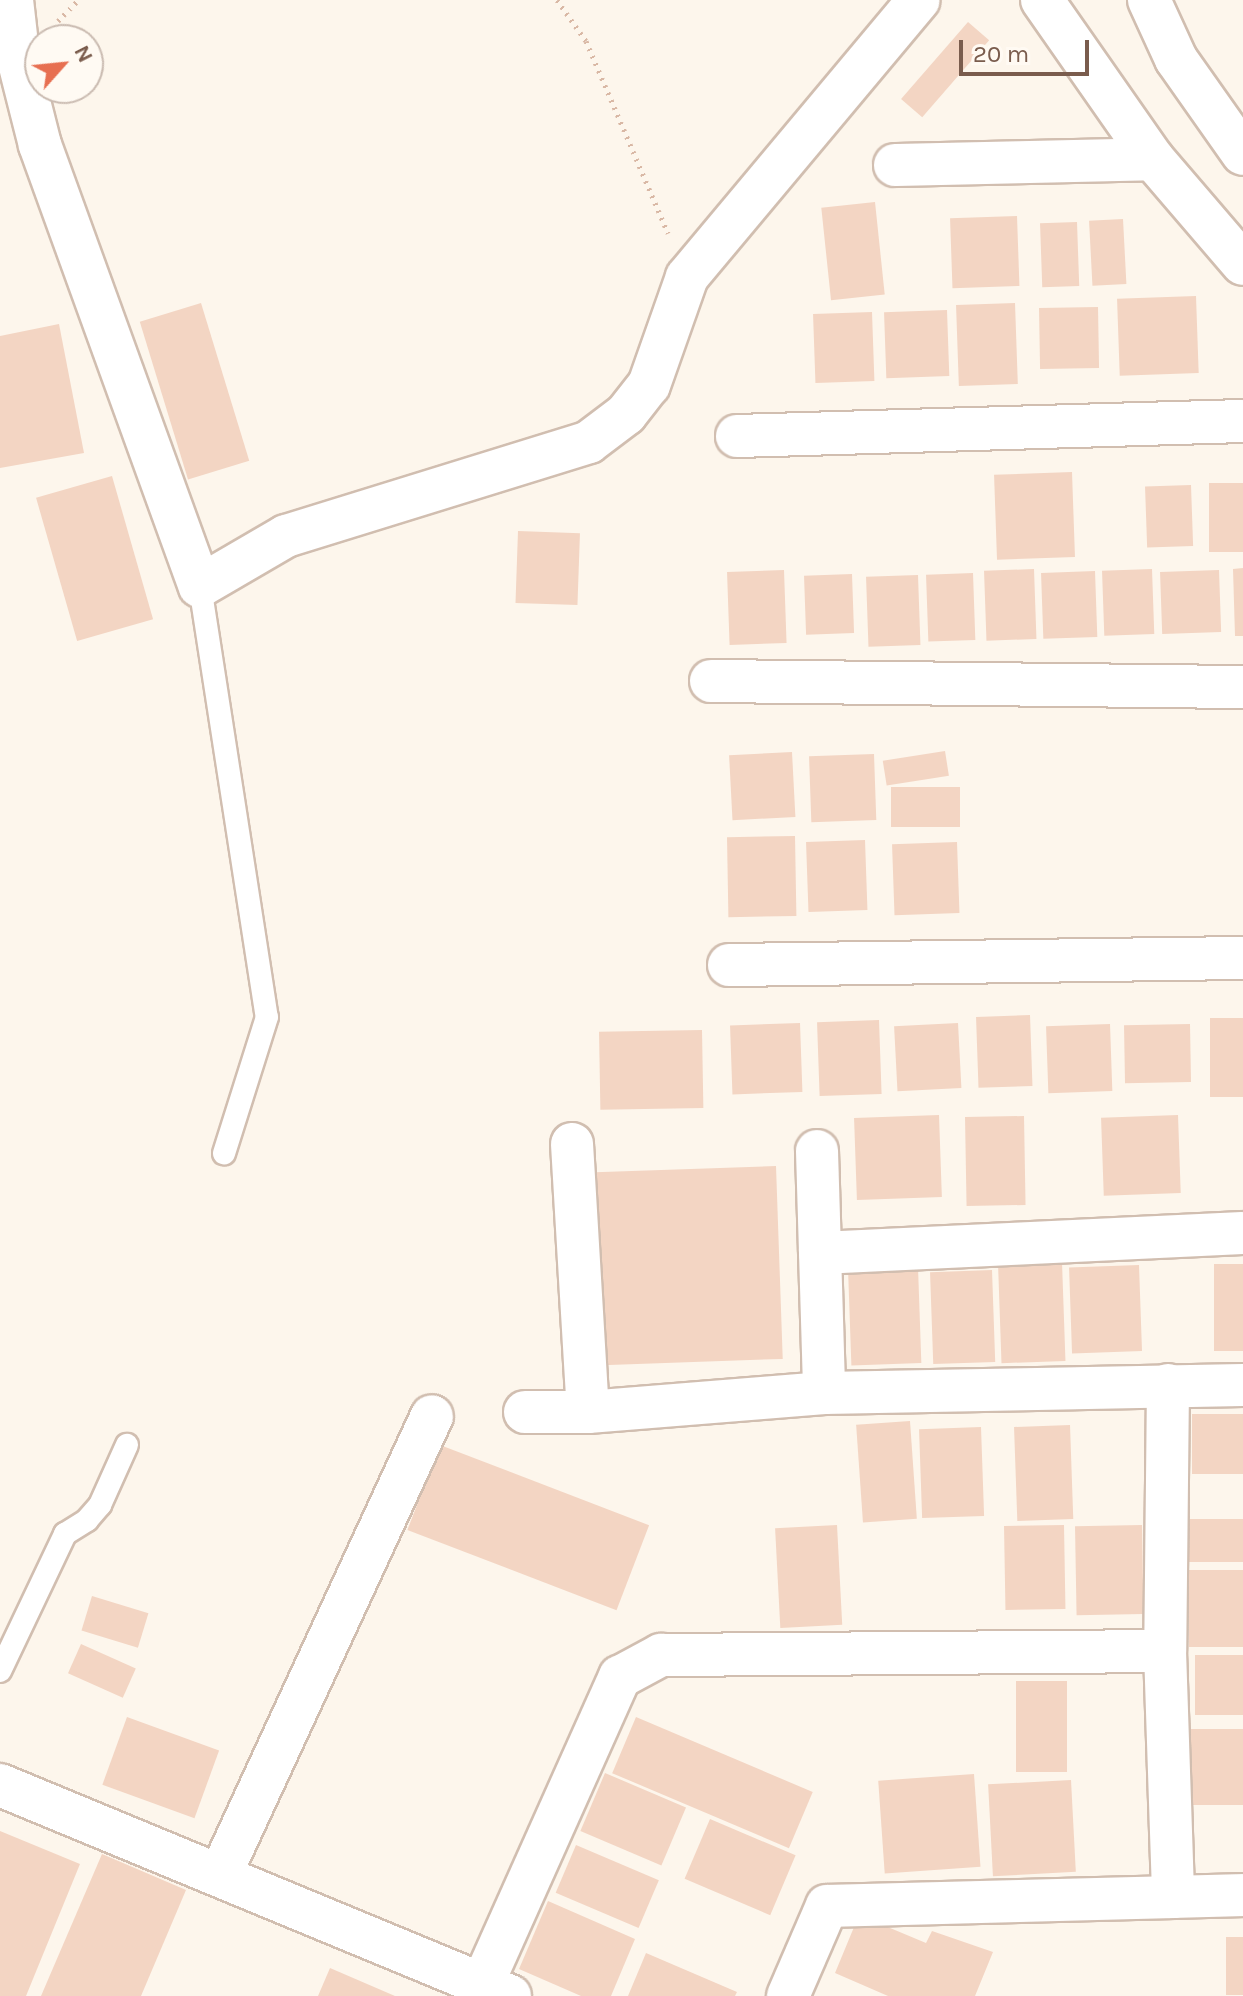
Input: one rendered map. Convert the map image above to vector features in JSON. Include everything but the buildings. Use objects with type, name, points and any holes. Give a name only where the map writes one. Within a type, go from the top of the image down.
[{"type":"street","points":[[12,0],[19,62],[40,145],[200,586],[286,536],[589,442],[626,414],[649,385],[687,277],[919,0]]},
{"type":"street","points":[[1042,0],[1153,159],[1243,264]]},
{"type":"street","points":[[1149,0],[1176,59],[1243,154]]},
{"type":"street","points":[[895,165],[1153,159]]},
{"type":"street","points":[[737,436],[1243,421]]},
{"type":"street","points":[[711,681],[1243,687]]},
{"type":"street","points":[[729,965],[1243,958]]},
{"type":"street","points":[[572,1144],[588,1412]]},
{"type":"street","points":[[817,1151],[824,1393]]},
{"type":"street","points":[[820,1253],[1243,1233]]},
{"type":"street","points":[[1168,1385],[1165,1651],[1173,1897]]},
{"type":"street","points":[[525,1412],[588,1412],[824,1393],[1243,1385]]},
{"type":"street","points":[[221,1873],[432,1416]]},
{"type":"street","points":[[0,1785],[221,1873],[496,1990],[620,1677],[661,1655],[1165,1651]]},
{"type":"street","points":[[788,1996],[827,1906],[1243,1895]]},
{"type":"lane","points":[[200,586],[267,1017],[224,1153]]},
{"type":"lane","points":[[0,1671],[65,1534],[87,1520],[100,1505],[127,1445]]},
{"type":"path","points":[[557,0],[586,41],[687,277]]}]
